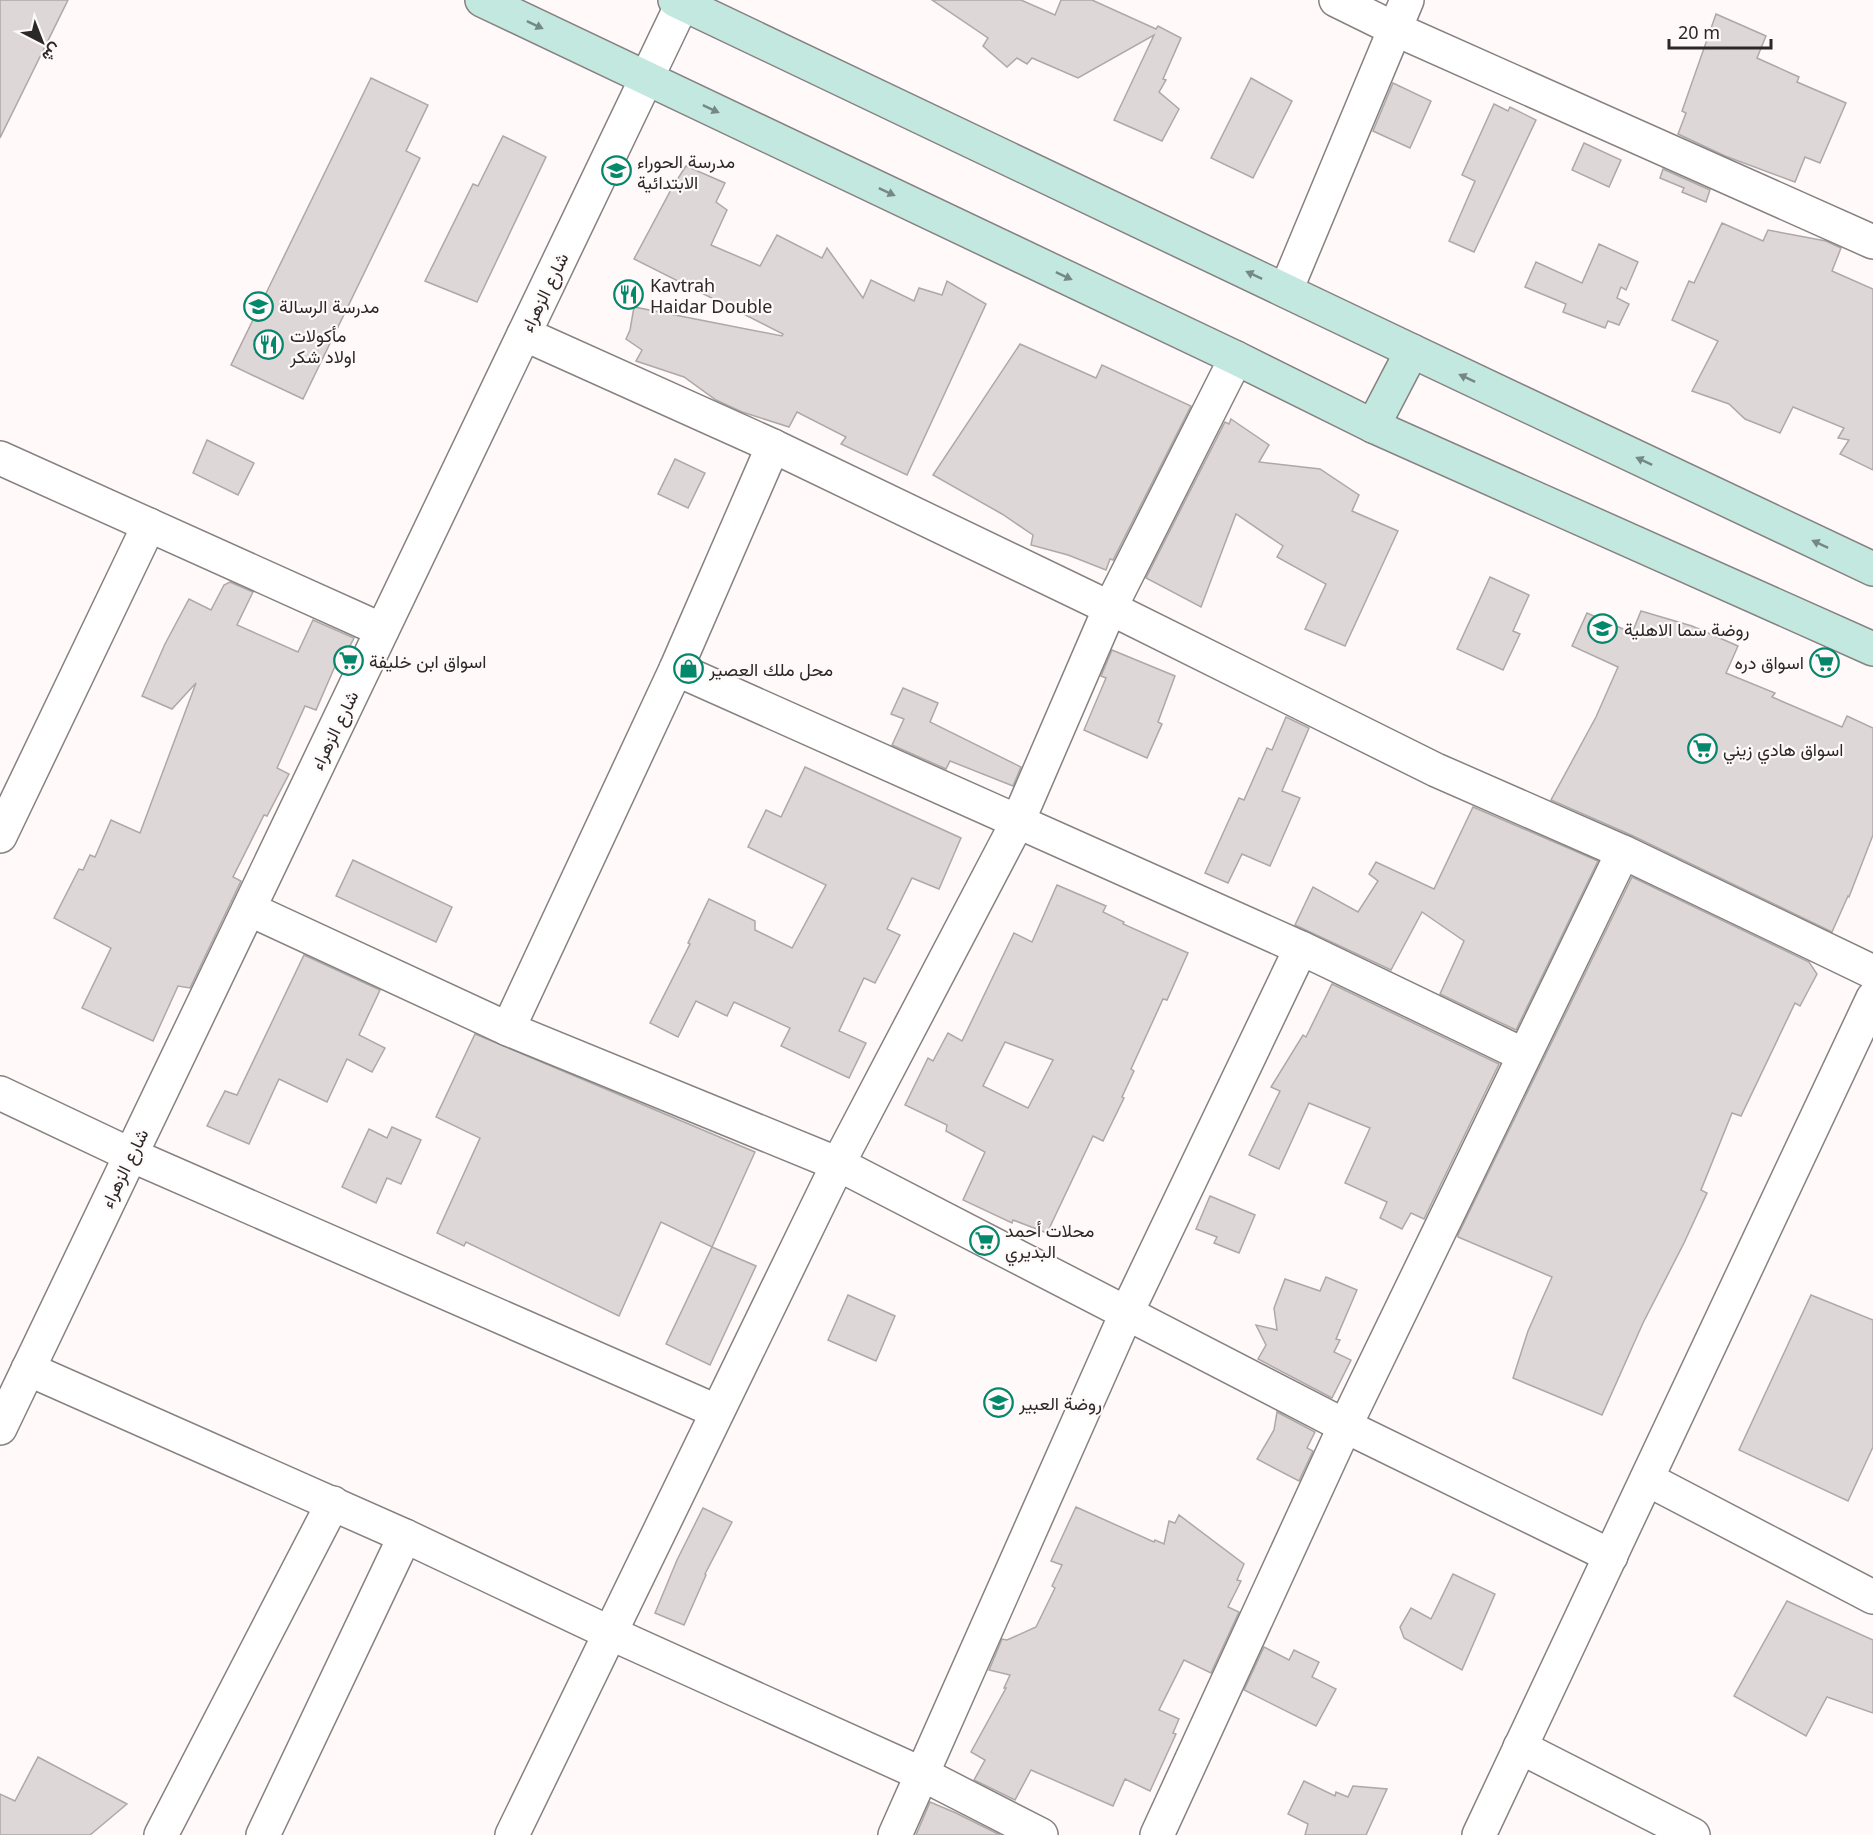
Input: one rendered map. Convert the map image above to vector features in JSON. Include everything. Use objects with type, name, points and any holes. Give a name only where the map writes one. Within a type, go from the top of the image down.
[{"type":"street","points":[[482,0],[1236,358],[1373,426],[1873,649]]},
{"type":"street","points":[[1336,0],[1401,14],[1873,242]]},
{"type":"street","points":[[680,1],[1873,569]]},
{"type":"street","name":"شارع الزهراء","points":[[0,1428],[15,1382],[130,1155],[249,909],[646,78],[680,1]]},
{"type":"street","points":[[1286,290],[1401,14]]},
{"type":"street","points":[[524,334],[772,446],[1110,608],[1436,770],[1623,852],[1873,972]]},
{"type":"street","points":[[1373,426],[1412,351]]},
{"type":"street","points":[[512,1835],[838,1164],[1018,820],[1110,608],[1236,358]]},
{"type":"street","points":[[508,1029],[676,669],[772,446]]},
{"type":"street","points":[[0,458],[382,630]]},
{"type":"street","points":[[0,836],[149,525]]},
{"type":"street","points":[[676,669],[1301,948],[1524,1055]]},
{"type":"street","points":[[1157,1835],[1345,1426],[1623,852]]},
{"type":"street","points":[[249,909],[508,1029],[838,1164],[1345,1426],[1611,1556]]},
{"type":"street","points":[[895,1835],[1127,1312],[1301,948]]},
{"type":"street","points":[[1479,1835],[1873,998]]},
{"type":"street","points":[[0,1093],[130,1155],[716,1411]]},
{"type":"street","points":[[15,1382],[333,1503],[610,1633],[922,1774],[1041,1835]]},
{"type":"street","points":[[1647,1479],[1873,1597]]},
{"type":"street","points":[[161,1835],[333,1503]]},
{"type":"street","points":[[263,1835],[405,1536]]},
{"type":"street","points":[[1520,1747],[1693,1835]]},
{"type":"building","points":[[0,0],[68,0],[0,138]]},
{"type":"building","points":[[932,0],[1021,0],[1055,15],[1061,0],[1092,0],[1156,29],[1158,26],[1181,38],[1163,79],[1166,80],[1159,92],[1179,109],[1162,141],[1114,120],[1154,35],[1078,78],[1032,58],[1027,64],[1017,58],[1007,67],[983,46],[988,38]]},
{"type":"building","points":[[1716,14],[1766,36],[1757,58],[1799,77],[1797,82],[1846,103],[1820,163],[1805,157],[1795,182],[1725,156],[1678,134],[1686,113],[1682,111]]},
{"type":"building","points":[[371,78],[428,105],[406,151],[420,158],[303,399],[231,365]]},
{"type":"building","points":[[1251,78],[1292,101],[1253,178],[1211,158]]},
{"type":"building","points":[[1393,83],[1431,101],[1410,148],[1373,131]]},
{"type":"building","points":[[1494,104],[1508,111],[1510,107],[1536,120],[1474,252],[1449,241],[1475,181],[1462,175]]},
{"type":"building","points":[[503,136],[546,157],[477,302],[425,281],[473,184],[478,186]]},
{"type":"building","points":[[1584,143],[1621,160],[1609,187],[1572,170]]},
{"type":"building","points":[[686,166],[725,183],[716,202],[727,210],[711,245],[760,266],[777,235],[822,258],[827,248],[863,298],[871,280],[914,301],[919,288],[942,295],[947,281],[986,304],[907,475],[841,444],[846,437],[797,412],[789,427],[742,412],[716,400],[684,377],[636,361],[642,350],[626,339],[634,307],[782,336],[783,334],[634,259]]},
{"type":"building","points":[[1663,169],[1710,190],[1706,202],[1682,192],[1684,188],[1660,178]]},
{"type":"building","points":[[1722,223],[1763,241],[1768,230],[1826,241],[1841,248],[1832,271],[1873,289],[1873,470],[1840,454],[1849,440],[1838,438],[1844,428],[1793,407],[1780,433],[1745,419],[1729,404],[1692,391],[1718,341],[1672,320],[1689,281],[1694,283]]},
{"type":"building","points":[[1599,244],[1638,262],[1626,290],[1621,287],[1617,298],[1629,304],[1619,325],[1608,321],[1605,328],[1563,312],[1566,304],[1525,287],[1536,262],[1582,283]]},
{"type":"building","points":[[1020,344],[1096,378],[1102,365],[1191,406],[1106,570],[1068,555],[1031,545],[1033,535],[1002,514],[933,475]]},
{"type":"building","points":[[1231,419],[1269,445],[1259,462],[1320,469],[1359,495],[1352,511],[1398,531],[1345,646],[1305,629],[1326,584],[1277,557],[1283,546],[1236,514],[1201,607],[1146,578],[1225,422],[1229,424]]},
{"type":"building","points":[[207,440],[254,463],[238,495],[193,473]]},
{"type":"building","points":[[675,459],[705,473],[688,508],[658,494]]},
{"type":"building","points":[[1490,577],[1529,595],[1513,631],[1520,634],[1503,670],[1457,649]]},
{"type":"building","points":[[230,582],[253,592],[237,625],[298,652],[313,620],[354,638],[343,659],[339,657],[316,710],[305,706],[277,768],[289,774],[267,816],[264,815],[233,877],[241,881],[190,988],[178,986],[153,1041],[82,1008],[111,948],[54,918],[79,869],[83,870],[90,855],[95,857],[111,820],[140,833],[196,683],[172,709],[142,696],[165,644],[189,599],[211,610],[224,585]]},
{"type":"building","points":[[1641,611],[1692,626],[1738,646],[1726,673],[1775,693],[1772,697],[1842,727],[1847,716],[1873,728],[1873,835],[1849,897],[1832,932],[1631,835],[1551,800],[1596,717],[1618,667],[1572,646],[1587,613],[1632,633]]},
{"type":"building","points":[[1112,650],[1175,676],[1158,722],[1162,724],[1147,758],[1084,730],[1106,678],[1101,676]]},
{"type":"building","points":[[903,688],[938,703],[930,722],[1021,767],[1013,786],[950,761],[946,769],[892,745],[904,719],[891,714]]},
{"type":"building","points":[[1286,717],[1309,728],[1282,791],[1300,798],[1270,866],[1242,854],[1228,883],[1205,873],[1239,798],[1244,800],[1267,748],[1272,750]]},
{"type":"building","points":[[805,767],[961,838],[939,889],[912,878],[887,929],[900,935],[875,983],[864,978],[839,1031],[866,1043],[849,1078],[781,1046],[790,1028],[734,1002],[727,1016],[696,1001],[678,1037],[650,1023],[690,944],[688,943],[709,899],[755,921],[755,930],[792,948],[826,885],[748,847],[766,810],[781,817]]},
{"type":"building","points":[[1473,807],[1598,861],[1516,1030],[1440,994],[1464,941],[1422,912],[1391,970],[1295,925],[1313,887],[1358,912],[1378,881],[1369,874],[1376,862],[1434,889]]},
{"type":"building","points":[[353,860],[452,907],[436,942],[336,896]]},
{"type":"building","points":[[1632,877],[1809,962],[1817,974],[1800,1006],[1795,1003],[1741,1116],[1732,1113],[1701,1190],[1707,1193],[1643,1323],[1602,1415],[1513,1378],[1528,1331],[1552,1277],[1458,1237],[1458,1235]]},
{"type":"building","points":[[1057,885],[1106,906],[1103,912],[1124,922],[1123,924],[1188,953],[1167,1000],[1163,999],[1131,1069],[1134,1071],[1122,1097],[1124,1098],[1103,1141],[1093,1136],[1047,1233],[1013,1220],[1012,1223],[963,1200],[985,1152],[946,1131],[947,1125],[905,1105],[928,1058],[933,1061],[948,1033],[962,1041],[1014,933],[1032,942]],"holes":[[[1005,1042],[1053,1060],[1028,1108],[983,1086]]]},
{"type":"building","points":[[304,955],[380,990],[359,1035],[385,1048],[372,1072],[347,1059],[327,1102],[279,1079],[249,1144],[207,1126],[225,1091],[237,1095]]},
{"type":"building","points":[[1332,984],[1499,1064],[1424,1219],[1411,1213],[1402,1229],[1380,1218],[1387,1202],[1345,1183],[1370,1128],[1309,1103],[1279,1169],[1249,1155],[1280,1091],[1271,1087],[1303,1035],[1306,1037]]},
{"type":"building","points":[[475,1034],[755,1152],[712,1247],[661,1222],[619,1316],[466,1242],[464,1246],[437,1233],[480,1138],[436,1117]]},
{"type":"building","points":[[392,1127],[421,1140],[401,1184],[387,1178],[376,1203],[342,1187],[369,1129],[387,1138]]},
{"type":"building","points":[[1210,1196],[1255,1215],[1239,1253],[1214,1243],[1217,1237],[1196,1229]]},
{"type":"building","points":[[712,1247],[756,1266],[710,1365],[666,1344]]},
{"type":"building","points":[[1326,1277],[1357,1290],[1336,1339],[1340,1340],[1334,1352],[1351,1360],[1332,1398],[1258,1359],[1266,1345],[1256,1325],[1277,1330],[1274,1308],[1285,1279],[1320,1291]]},
{"type":"building","points":[[848,1295],[895,1316],[876,1361],[828,1340]]},
{"type":"building","points":[[1811,1295],[1873,1320],[1873,1447],[1848,1501],[1739,1450]]},
{"type":"building","points":[[1277,1412],[1315,1432],[1307,1448],[1313,1451],[1299,1481],[1257,1459],[1274,1430]]},
{"type":"building","points":[[1076,1507],[1154,1542],[1155,1540],[1164,1544],[1169,1521],[1175,1523],[1179,1515],[1244,1564],[1237,1580],[1241,1581],[1228,1607],[1239,1612],[1211,1673],[1184,1660],[1159,1710],[1179,1719],[1173,1733],[1176,1734],[1150,1791],[1125,1779],[1113,1806],[1031,1770],[1015,1800],[974,1780],[985,1760],[971,1752],[1006,1688],[1004,1688],[1010,1675],[989,1670],[1002,1639],[1007,1640],[1036,1627],[1055,1588],[1052,1586],[1062,1565],[1051,1561]]},
{"type":"building","points":[[703,1508],[732,1522],[705,1574],[684,1625],[655,1613],[677,1560]]},
{"type":"building","points":[[1453,1574],[1495,1594],[1462,1670],[1404,1638],[1400,1627],[1411,1608],[1431,1619]]},
{"type":"building","points":[[1787,1601],[1873,1640],[1873,1713],[1827,1697],[1806,1736],[1734,1696]]},
{"type":"building","points":[[1264,1647],[1289,1660],[1294,1650],[1319,1662],[1312,1677],[1336,1689],[1316,1726],[1244,1690]]},
{"type":"building","points":[[38,1757],[127,1804],[90,1835],[0,1835],[0,1794],[15,1801]]},
{"type":"building","points":[[1304,1781],[1335,1796],[1336,1792],[1348,1797],[1353,1786],[1387,1789],[1366,1835],[1305,1835],[1308,1824],[1288,1814]]},
{"type":"building","points":[[930,1802],[956,1813],[1000,1835],[916,1835]]},
{"type":"place","name":"مدرسة الحوراء الابتدائية","points":[[616,171]]},
{"type":"place","name":"Kavtrah Haidar Double","points":[[629,295]]},
{"type":"place","name":"مدرسة الرسالة","points":[[258,306]]},
{"type":"place","name":"مأكولات اولاد شكر","points":[[269,345]]},
{"type":"place","name":"روضة سما الاهلية","points":[[1603,629]]},
{"type":"place","name":"اسواق ابن خليفة","points":[[348,661]]},
{"type":"place","name":"اسواق دره","points":[[1825,662]]},
{"type":"place","name":"محل ملك العصير","points":[[688,669]]},
{"type":"place","name":"اسواق هادي زيني","points":[[1702,749]]},
{"type":"place","name":"محلات أحمد البديري","points":[[984,1240]]},
{"type":"place","name":"روضة العبير","points":[[998,1403]]}]
